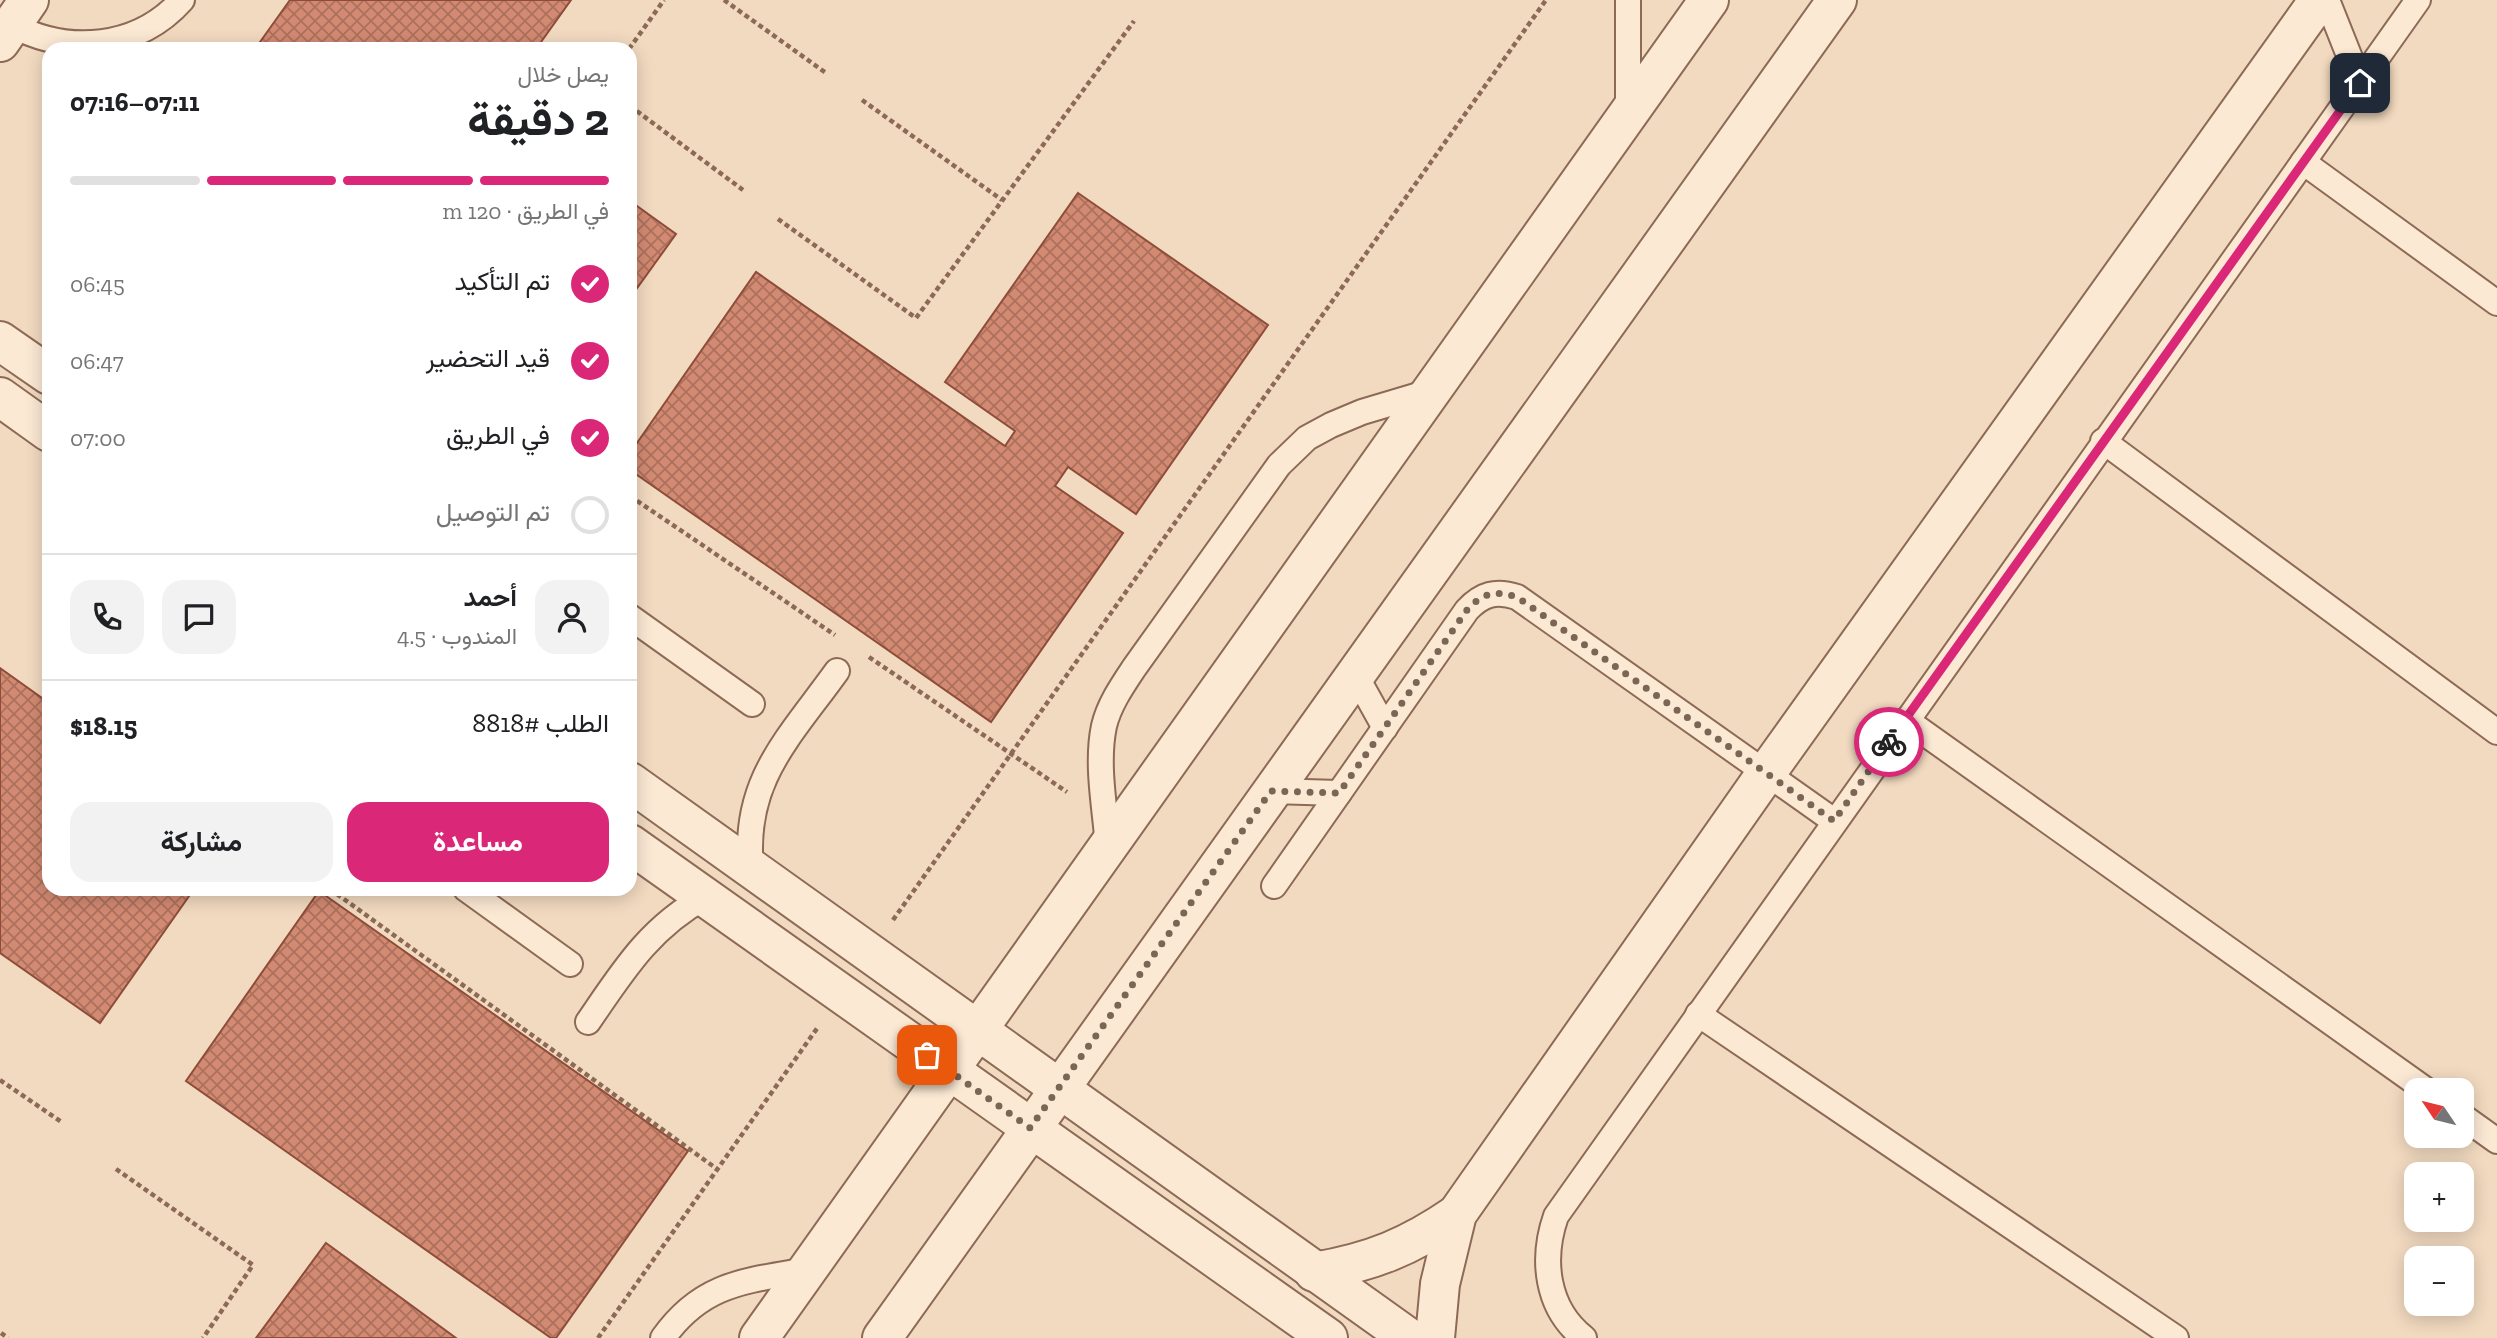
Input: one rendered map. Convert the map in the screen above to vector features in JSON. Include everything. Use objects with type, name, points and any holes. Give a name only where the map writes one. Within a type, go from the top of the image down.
[{"type":"street","points":[[759,1338],[977,1032],[1107,833],[1429,393],[1709,0]]},
{"type":"street","points":[[882,1338],[1837,0]]},
{"type":"street","points":[[1435,1338],[1440,1284],[1457,1214],[1767,772],[2319,0]]},
{"type":"street","points":[[0,341],[42,370]]},
{"type":"street","points":[[0,397],[42,427]]},
{"type":"street","points":[[637,787],[1409,1338]]},
{"type":"street","points":[[637,849],[1328,1338]]},
{"type":"street","points":[[1314,1272],[1352,1266],[1390,1254],[1457,1214]]},
{"type":"lane","points":[[105,42],[122,39],[148,28],[182,0]]},
{"type":"lane","points":[[1628,0],[1628,114]]},
{"type":"lane","points":[[2327,0],[2360,83]]},
{"type":"lane","points":[[1584,1338],[1564,1317],[1548,1278],[1549,1236],[1556,1216],[2418,0]]},
{"type":"lane","points":[[14,22],[46,40],[70,42]]},
{"type":"lane","points":[[2303,162],[2497,303]]},
{"type":"lane","points":[[1107,833],[1101,750],[1105,725],[1116,696],[1279,465],[1307,438],[1331,425],[1362,412],[1429,393]]},
{"type":"lane","points":[[2103,441],[2497,732]]},
{"type":"lane","points":[[1274,886],[1467,610],[1476,600],[1490,593],[1504,592],[1517,597],[1834,821]]},
{"type":"lane","points":[[637,623],[752,704]]},
{"type":"lane","points":[[751,869],[749,831],[756,793],[776,756],[837,671]]},
{"type":"lane","points":[[1355,674],[1384,728]]},
{"type":"lane","points":[[1906,720],[2409,1078]]},
{"type":"lane","points":[[1271,791],[1339,793]]},
{"type":"lane","points":[[476,896],[570,964]]},
{"type":"lane","points":[[588,1022],[646,941],[673,916],[705,897]]},
{"type":"lane","points":[[1698,1014],[2176,1338]]},
{"type":"lane","points":[[2474,1125],[2497,1141]]},
{"type":"lane","points":[[663,1338],[695,1302],[718,1289],[807,1270]]},
{"type":"path","points":[[634,42],[664,0]]},
{"type":"path","points":[[724,0],[826,74]]},
{"type":"path","points":[[869,955],[1546,0]]},
{"type":"path","points":[[778,219],[916,318],[1134,21]]},
{"type":"path","points":[[862,100],[1002,200]]},
{"type":"path","points":[[637,111],[743,190]]},
{"type":"path","points":[[637,501],[838,637]]},
{"type":"path","points":[[861,652],[1012,754],[1107,833]]},
{"type":"path","points":[[340,896],[718,1169]]},
{"type":"path","points":[[598,1338],[841,994]]},
{"type":"path","points":[[0,1080],[63,1123]]},
{"type":"path","points":[[116,1169],[253,1265],[203,1338]]},
{"type":"path","points":[[1,1333],[8,1338]]},
{"type":"building","points":[[290,0],[571,0],[541,42],[260,42]]},
{"type":"building","points":[[1078,193],[1268,325],[1136,514],[1068,467],[1055,486],[1123,533],[991,722],[637,475],[637,443],[756,272],[1005,446],[1015,431],[945,382]]},
{"type":"building","points":[[637,206],[676,234],[637,288]]},
{"type":"building","points":[[0,668],[42,698],[42,896],[189,896],[100,1023],[0,953]]},
{"type":"building","points":[[316,896],[326,896],[688,1151],[556,1338],[551,1338],[186,1081]]},
{"type":"building","points":[[326,1243],[456,1338],[256,1338]]},
{"type":"way so far","points":[[927,1055],[1030,1128],[1271,791],[1339,793],[1467,610],[1476,600],[1490,593],[1504,592],[1517,597],[1834,821],[1889,742]]},
{"type":"route","points":[[1889,742],[2360,83]]}]
